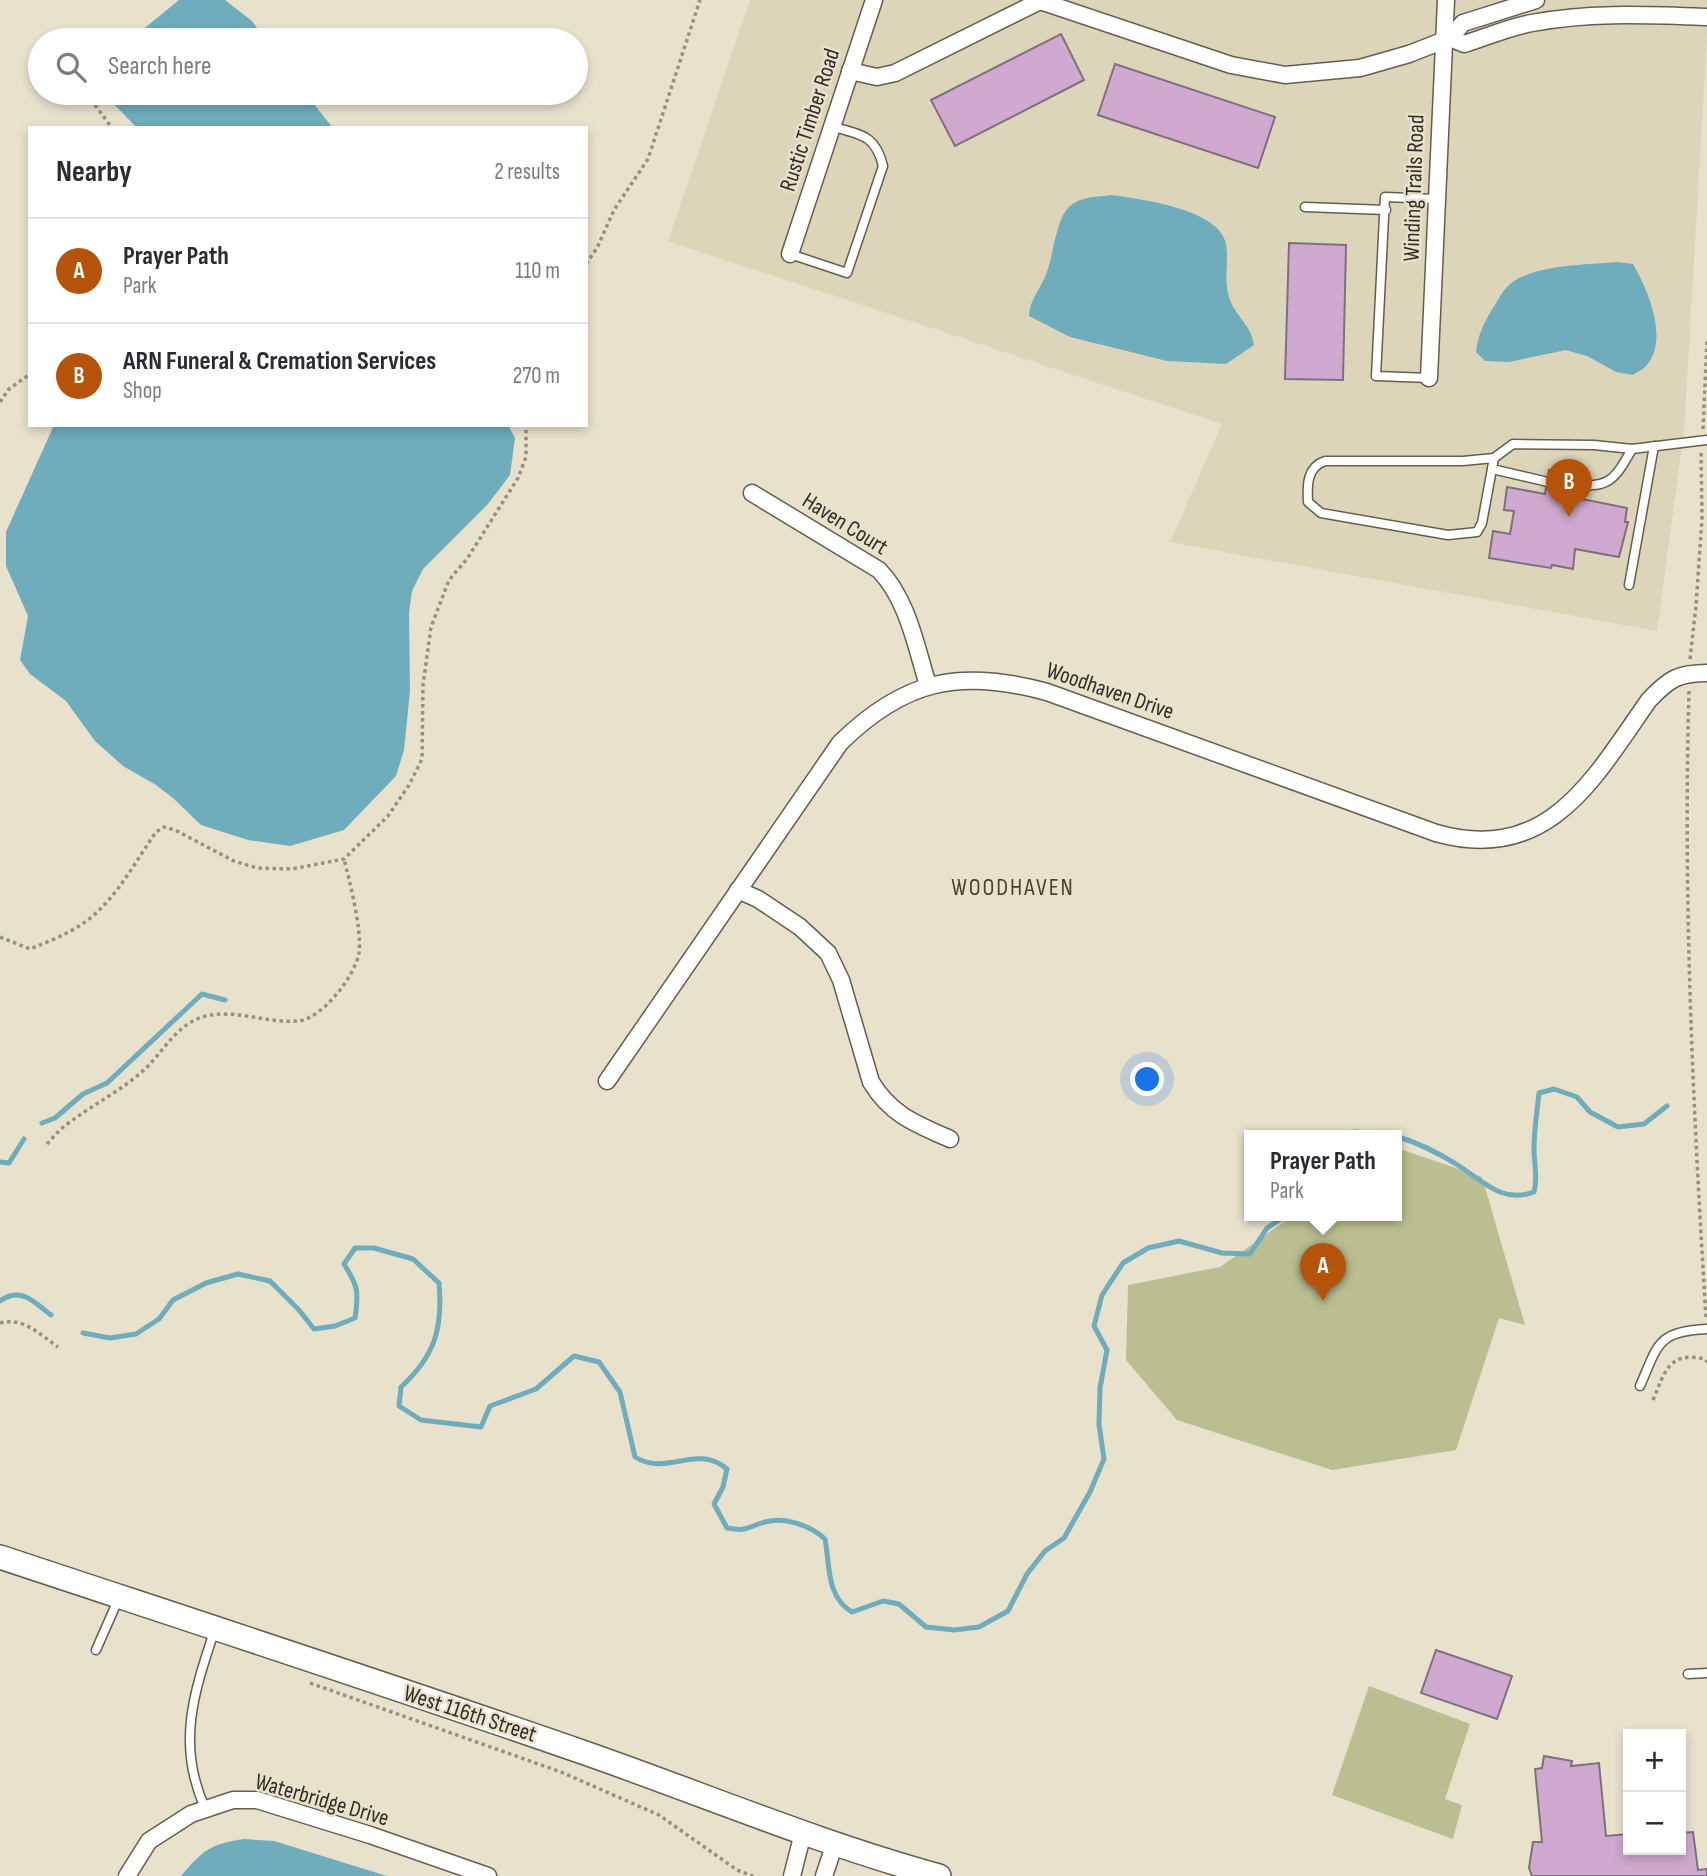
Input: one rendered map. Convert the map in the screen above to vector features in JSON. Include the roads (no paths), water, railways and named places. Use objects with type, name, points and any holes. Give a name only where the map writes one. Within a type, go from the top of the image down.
[{"type":"main road","name":"West 116th Street","points":[[0,1558],[577,1750],[803,1833],[939,1876]]},
{"type":"street","name":"Rustic Timber Road","points":[[790,254],[874,0]]},
{"type":"street","points":[[850,71],[877,77],[895,73],[1038,0],[1231,65],[1285,75],[1360,68],[1409,54],[1446,39],[1463,23],[1536,0]]},
{"type":"street","name":"Winding Trails Road","points":[[1429,378],[1446,0]]},
{"type":"street","points":[[1446,39],[1464,44],[1530,23],[1574,17],[1619,14],[1707,16]]},
{"type":"street","name":"Haven Court","points":[[752,493],[879,570],[903,608],[928,685]]},
{"type":"street","name":"Woodhaven Drive","points":[[607,1081],[840,743],[885,706],[928,685],[977,680],[1020,684],[1436,833],[1477,841],[1523,832],[1560,812],[1580,795],[1649,699],[1667,681],[1689,673],[1707,673]]},
{"type":"street","points":[[738,890],[758,899],[800,927],[828,953],[841,980],[871,1082],[877,1092],[898,1114],[950,1139]]},
{"type":"street","name":"Waterbridge Drive","points":[[127,1876],[149,1841],[191,1814],[233,1800],[257,1800],[488,1876]]},
{"type":"street","points":[[792,1876],[803,1833]]},
{"type":"street","points":[[824,1876],[835,1843]]},
{"type":"lane","points":[[790,254],[847,273],[883,166],[880,152],[870,139],[831,127]]},
{"type":"lane","points":[[1429,378],[1376,376],[1385,197],[1437,199]]},
{"type":"lane","points":[[1306,207],[1385,211]]},
{"type":"lane","points":[[1494,458],[1482,523],[1477,532],[1466,535],[1321,513],[1308,502],[1310,471],[1316,464],[1325,461],[1463,461],[1494,458],[1513,444],[1594,445],[1632,449],[1704,440]]},
{"type":"lane","points":[[1629,585],[1654,446]]},
{"type":"lane","points":[[1574,485],[1594,487],[1608,482],[1616,476],[1632,449]]},
{"type":"lane","points":[[1492,469],[1548,482]]},
{"type":"lane","points":[[1640,1386],[1652,1357],[1665,1337],[1682,1331],[1707,1329]]},
{"type":"lane","points":[[96,1650],[119,1597]]},
{"type":"lane","points":[[205,1808],[199,1796],[190,1759],[189,1728],[192,1703],[215,1629]]},
{"type":"lane","points":[[1688,1674],[1707,1673]]},
{"type":"water","points":[[179,0],[225,0],[257,28],[145,28]]},
{"type":"water","points":[[115,105],[315,105],[331,126],[135,126]]},
{"type":"water","points":[[1111,195],[1159,203],[1195,214],[1221,232],[1227,250],[1226,281],[1230,301],[1249,331],[1254,345],[1226,364],[1167,361],[1070,337],[1029,316],[1033,300],[1048,269],[1065,212],[1080,200]]},
{"type":"water","points":[[1617,262],[1633,264],[1650,300],[1656,328],[1653,354],[1647,365],[1633,375],[1616,372],[1587,356],[1566,350],[1509,362],[1485,361],[1476,352],[1488,316],[1506,288],[1516,280],[1528,274],[1558,267]]},
{"type":"water","points":[[53,427],[509,427],[515,438],[510,475],[488,504],[423,569],[412,591],[409,613],[410,691],[404,750],[396,776],[344,830],[290,846],[248,840],[201,825],[156,785],[123,766],[95,741],[66,701],[30,674],[20,660],[28,616],[6,566],[6,532]]},
{"type":"water","points":[[244,1839],[274,1841],[387,1876],[181,1876],[208,1850],[223,1843]]},
{"type":"waterway","points":[[42,1123],[55,1118],[83,1094],[107,1083],[202,994],[225,1000]]},
{"type":"waterway","points":[[1402,1138],[1442,1156],[1502,1193],[1522,1195],[1534,1192],[1534,1142],[1539,1093],[1554,1089],[1577,1097],[1590,1112],[1618,1127],[1644,1124],[1667,1106]]},
{"type":"waterway","points":[[0,1162],[9,1163],[24,1139]]},
{"type":"waterway","points":[[83,1333],[110,1338],[136,1334],[159,1319],[173,1300],[206,1283],[238,1274],[270,1281],[314,1329],[335,1326],[355,1318],[356,1290],[344,1264],[355,1248],[374,1248],[413,1259],[439,1283],[440,1314],[429,1352],[401,1387],[399,1406],[421,1420],[481,1427],[490,1406],[536,1389],[574,1356],[599,1362],[620,1392],[635,1457],[659,1464],[704,1459],[727,1469],[723,1487],[714,1504],[727,1528],[744,1529],[772,1520],[805,1526],[825,1539],[833,1589],[844,1606],[852,1612],[883,1601],[899,1604],[926,1627],[954,1630],[979,1627],[1008,1611],[1027,1574],[1045,1551],[1064,1538],[1090,1492],[1104,1459],[1099,1424],[1100,1388],[1107,1350],[1094,1326],[1102,1295],[1123,1263],[1148,1248],[1179,1241],[1222,1253],[1250,1254],[1267,1228],[1278,1221]]},
{"type":"waterway","points":[[0,1301],[21,1295],[51,1315]]},
{"type":"place","name":"ARN Funeral & Cremation Services","points":[[1569,517]]},
{"type":"place","name":"Prayer Path","points":[[1323,1301]]},
{"type":"district","name":"WOODHAVEN","points":[[1013,887]]}]
